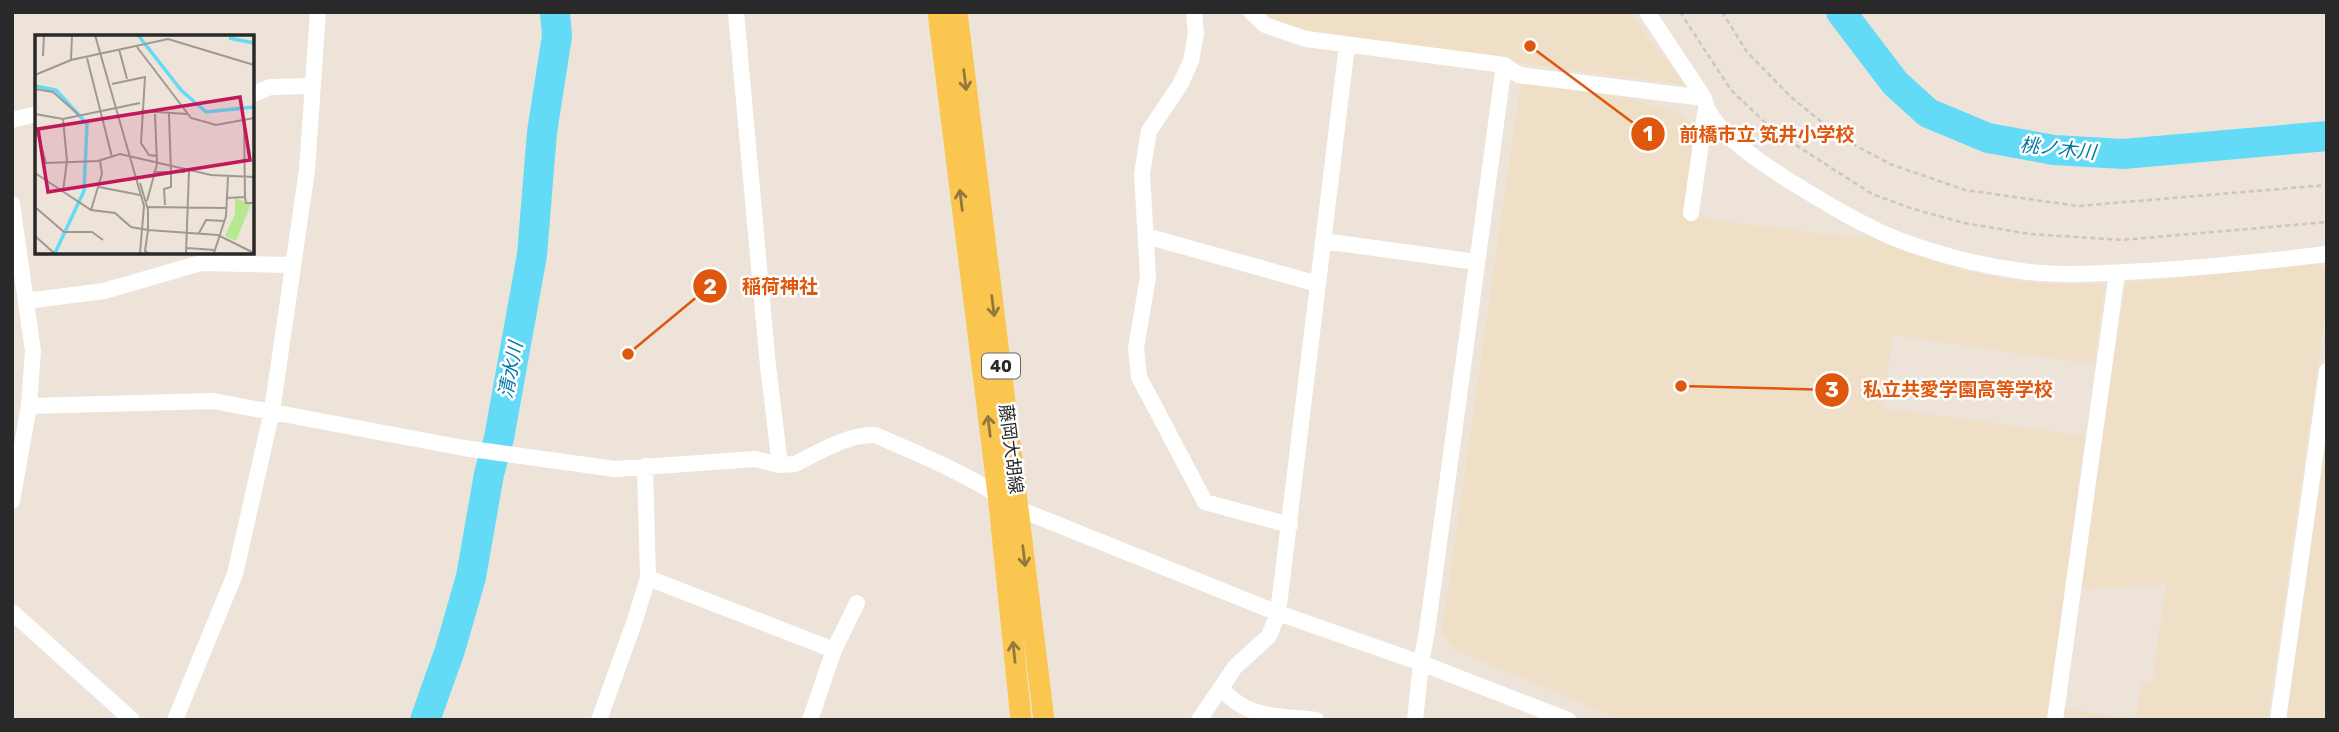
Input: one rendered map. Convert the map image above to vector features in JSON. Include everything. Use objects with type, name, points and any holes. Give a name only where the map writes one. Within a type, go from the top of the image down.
[{"type":"main road","name":"藤岡大胡線","points":[[938,12],[998,494],[1021,720]]},
{"type":"main road","name":"藤岡大胡線","points":[[957,12],[1044,720]]},
{"type":"street","points":[[175,720],[235,575],[272,411],[307,170],[318,12]]},
{"type":"street","points":[[736,12],[768,366],[780,465]]},
{"type":"street","points":[[1194,12],[1196,33],[1191,61],[1180,85],[1149,131],[1142,174],[1148,277],[1136,348],[1139,377],[1205,502],[1290,525]]},
{"type":"street","points":[[1251,12],[1265,25],[1306,39],[1504,65],[1519,75],[1705,103]]},
{"type":"street","points":[[1647,12],[1728,134],[1766,166],[1830,205],[1906,242],[2014,270],[2063,274],[2195,269],[2327,254]]},
{"type":"street","points":[[1199,720],[1235,667],[1269,636],[1278,613],[1348,46]]},
{"type":"street","points":[[1415,720],[1420,663],[1427,631],[1504,65]]},
{"type":"street","points":[[254,94],[270,87],[313,86]]},
{"type":"street","points":[[1691,213],[1705,103]]},
{"type":"street","points":[[12,120],[35,114]]},
{"type":"street","points":[[12,204],[33,351],[29,406],[12,501]]},
{"type":"street","points":[[1146,236],[1318,284]]},
{"type":"street","points":[[1323,241],[1477,262]]},
{"type":"street","points":[[26,301],[104,291],[201,263],[293,265]]},
{"type":"street","points":[[2054,720],[2117,273]]},
{"type":"street","points":[[2278,720],[2327,371]]},
{"type":"street","points":[[29,406],[213,401],[464,448],[615,469],[755,459],[780,465],[795,464],[842,442],[876,435],[998,494],[1018,509],[1278,613],[1420,663],[1568,720]]},
{"type":"street","points":[[599,720],[648,578],[645,466]]},
{"type":"street","points":[[648,578],[834,650]]},
{"type":"street","points":[[810,720],[834,650],[857,603]]},
{"type":"street","points":[[12,612],[132,720]]},
{"type":"street","points":[[1222,689],[1238,705],[1249,711],[1316,720]]},
{"type":"path","points":[[1680,12],[1731,90],[1774,131],[1872,194],[1910,208],[1964,223],[2030,234],[2122,240],[2327,222]]},
{"type":"path","points":[[1722,12],[1747,52],[1791,97],[1840,137],[1890,164],[1965,190],[2078,206],[2327,186]]},
{"type":"shaded area","points":[[1261,12],[1628,12],[1686,85],[1501,61],[1310,31],[1268,19]]},
{"type":"shaded area","points":[[1529,82],[1587,89],[1678,112],[1696,128],[1683,216],[1864,239],[1867,235],[1949,266],[2012,281],[2105,284],[2094,364],[1893,335],[1882,408],[2085,436],[2047,720],[1621,720],[1454,649],[1442,631],[1520,88]]},
{"type":"shaded area","points":[[2320,264],[2327,274],[2327,301],[2267,720],[2089,720],[2061,716],[2063,709],[2136,719],[2141,682],[2152,683],[2166,585],[2081,589],[2102,429],[2126,283]]},
{"type":"shaded area","points":[[2327,433],[2327,720],[2286,720],[2307,577]]},
{"type":"waterway","name":"清水川","points":[[425,720],[450,650],[471,577],[489,474],[499,438],[532,255],[542,132],[557,36],[555,12]]},
{"type":"waterway","name":"桃ノ木川","points":[[1841,12],[1895,83],[1928,113],[1988,138],[2054,150],[2123,154],[2327,136]]},
{"type":"place","name":"前橋市立 笂井小学校","points":[[1530,46]]},
{"type":"place","name":"稲荷神社","points":[[628,354]]},
{"type":"place","name":"私立共愛学園高等学校","points":[[1681,386]]}]
